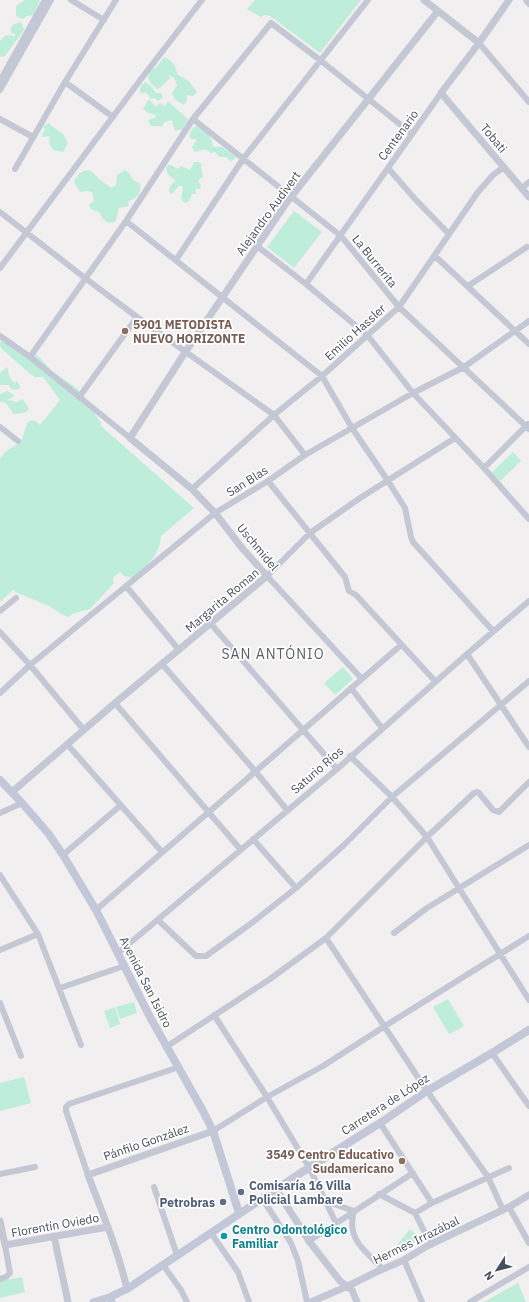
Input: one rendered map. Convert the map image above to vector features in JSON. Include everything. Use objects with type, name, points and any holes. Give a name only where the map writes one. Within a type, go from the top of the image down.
[{"type":"main road","name":"Avenida San Isidro","points":[[0,780],[22,802],[48,833],[96,910],[166,1047],[179,1067],[212,1131],[239,1213]]},
{"type":"main road","name":"Carretera de López","points":[[113,1300],[177,1255],[309,1167],[380,1123],[427,1091],[529,1030]]},
{"type":"street","points":[[0,81],[45,0]]},
{"type":"street","points":[[0,90],[51,0]]},
{"type":"street","points":[[71,0],[104,20]]},
{"type":"street","points":[[15,169],[64,82],[116,0]]},
{"type":"street","points":[[0,268],[113,118],[141,78],[202,0]]},
{"type":"street","points":[[176,260],[243,160],[368,0]]},
{"type":"street","points":[[424,0],[479,43],[529,102]]},
{"type":"street","name":"Centenario","points":[[306,284],[441,93],[509,0]]},
{"type":"street","points":[[526,0],[529,4]]},
{"type":"street","name":"Alejandro Audivert","points":[[130,438],[186,351],[291,197],[438,11]]},
{"type":"street","points":[[30,357],[126,221],[193,119],[271,23],[320,60],[412,134]]},
{"type":"street","points":[[64,82],[113,118]]},
{"type":"street","name":"Tobati","points":[[441,93],[529,197]]},
{"type":"street","points":[[0,118],[33,137]]},
{"type":"street","name":"La Burrerita","points":[[193,119],[341,236],[399,307],[528,426]]},
{"type":"street","name":"Emilio Hassler","points":[[192,488],[274,415],[368,336],[399,307],[485,184],[493,175],[504,167]]},
{"type":"street","points":[[388,168],[415,199],[449,234]]},
{"type":"street","points":[[522,188],[529,182]]},
{"type":"street","points":[[0,212],[137,317],[274,415],[306,456]]},
{"type":"street","points":[[126,221],[322,376],[352,428],[405,508],[413,542],[493,631]]},
{"type":"street","points":[[257,246],[306,284],[368,336],[413,393],[484,468],[529,519]]},
{"type":"street","points":[[468,286],[527,247]]},
{"type":"street","points":[[436,256],[529,344]]},
{"type":"street","points":[[80,396],[137,317]]},
{"type":"street","name":"San Blas","points":[[0,692],[30,665],[216,513],[352,428],[413,393],[464,367],[529,321]]},
{"type":"street","points":[[0,336],[80,396],[130,438]]},
{"type":"street","points":[[484,468],[528,426]]},
{"type":"street","points":[[0,427],[18,441]]},
{"type":"street","name":"Uschmidel","points":[[130,438],[192,488],[216,513],[242,548],[362,679]]},
{"type":"street","name":"Margarita Roman","points":[[12,792],[115,703],[267,576],[310,533],[360,498],[455,438]]},
{"type":"street","points":[[268,481],[345,577],[350,591],[356,595],[435,681]]},
{"type":"street","points":[[126,586],[179,650]]},
{"type":"street","points":[[0,611],[16,598]]},
{"type":"street","name":"Saturio Ríos","points":[[118,953],[337,769],[435,681],[529,601]]},
{"type":"street","points":[[211,624],[337,769]]},
{"type":"street","points":[[0,632],[30,665],[84,730]]},
{"type":"street","points":[[96,910],[401,645]]},
{"type":"street","points":[[467,654],[529,747]]},
{"type":"street","points":[[162,664],[287,810]]},
{"type":"street","points":[[158,920],[196,956],[206,956],[253,922],[296,888],[344,845],[392,797],[529,681]]},
{"type":"street","points":[[351,688],[382,728]]},
{"type":"street","points":[[115,703],[241,850]]},
{"type":"street","points":[[67,744],[162,852]]},
{"type":"street","points":[[350,756],[392,797],[427,837],[529,1000]]},
{"type":"street","points":[[166,1047],[270,979],[326,938],[427,837],[475,792],[479,793],[493,810],[499,812],[529,782]]},
{"type":"street","points":[[0,813],[22,802]]},
{"type":"street","points":[[63,855],[121,805]]},
{"type":"street","points":[[253,839],[296,888]]},
{"type":"street","points":[[394,933],[427,908],[459,887],[529,845]]},
{"type":"street","points":[[0,875],[2,882],[38,934],[81,1045]]},
{"type":"street","points":[[0,950],[38,934]]},
{"type":"street","points":[[212,1131],[267,1097],[323,1066],[384,1026],[529,936]]},
{"type":"street","points":[[326,938],[427,1091],[488,1177],[506,1208],[529,1242]]},
{"type":"street","points":[[60,988],[124,966]]},
{"type":"street","points":[[0,1003],[21,1056]]},
{"type":"street","points":[[214,1015],[267,1097],[309,1167],[336,1223]]},
{"type":"street","points":[[492,1053],[529,1106]]},
{"type":"street","points":[[127,1289],[108,1227],[88,1175],[66,1112],[66,1107],[69,1104],[179,1067]]},
{"type":"street","points":[[380,1123],[432,1203]]},
{"type":"street","name":"Pánfilo González","points":[[88,1175],[212,1131]]},
{"type":"street","points":[[0,1174],[35,1167]]},
{"type":"street","points":[[415,1213],[432,1203],[509,1168]]},
{"type":"street","points":[[309,1241],[413,1173]]},
{"type":"street","points":[[154,1187],[177,1255]]},
{"type":"street","points":[[276,1189],[309,1241],[340,1281],[348,1286],[354,1293],[357,1302]]},
{"type":"street","points":[[379,1194],[415,1213],[431,1245]]},
{"type":"street","name":"Hermes Irrazábal","points":[[311,1302],[404,1260],[529,1195]]},
{"type":"street","points":[[262,1198],[291,1243],[298,1261],[307,1302]]},
{"type":"street","points":[[325,1201],[354,1211]]},
{"type":"street","points":[[354,1211],[351,1226],[354,1237],[363,1249],[383,1269]]},
{"type":"street","points":[[0,1221],[10,1273],[8,1276],[0,1279]]},
{"type":"street","name":"Florentín Oviedo","points":[[5,1245],[108,1227]]},
{"type":"street","points":[[211,1233],[238,1272],[249,1302]]},
{"type":"street","points":[[54,1236],[68,1302]]},
{"type":"street","points":[[404,1260],[422,1302]]},
{"type":"street","points":[[163,1265],[180,1287],[187,1302]]},
{"type":"street","points":[[470,1302],[529,1267]]},
{"type":"street","name":"Carretera de López","points":[[93,1302],[113,1300]]},
{"type":"green space","points":[[25,0],[40,0],[34,15],[27,16],[22,19],[16,16],[16,6]]},
{"type":"green space","points":[[255,0],[361,0],[320,53],[270,16],[265,15],[261,17],[247,9]]},
{"type":"green space","points":[[21,22],[24,30],[5,56],[0,57],[0,41],[6,35],[15,36],[15,33],[12,34],[10,29],[14,24]]},
{"type":"green space","points":[[164,57],[175,65],[177,74],[189,81],[197,92],[193,96],[187,95],[187,100],[184,105],[175,100],[172,93],[177,86],[172,77],[169,75],[170,78],[158,89],[151,84],[148,77],[151,69],[156,68]]},
{"type":"green space","points":[[145,82],[150,85],[156,93],[161,93],[163,97],[158,101],[154,98],[151,99],[146,92],[142,94],[140,92],[140,87]]},
{"type":"green space","points":[[149,99],[156,107],[160,103],[165,106],[168,101],[190,121],[185,124],[184,129],[175,131],[172,120],[165,122],[162,126],[151,126],[148,120],[155,118],[156,115],[148,113],[143,109]]},
{"type":"green space","points":[[48,123],[64,135],[68,143],[63,152],[53,150],[49,143],[50,136],[41,137],[45,129],[43,127]]},
{"type":"green space","points":[[196,126],[206,131],[213,147],[222,147],[236,157],[231,162],[226,157],[219,157],[215,152],[211,153],[205,149],[195,152],[192,147],[196,139],[191,139],[189,136],[192,129]]},
{"type":"green space","points":[[194,162],[199,162],[202,165],[203,177],[198,182],[201,185],[200,189],[195,189],[196,194],[192,194],[189,201],[186,203],[182,201],[181,198],[182,186],[179,186],[172,194],[169,192],[170,186],[176,180],[169,176],[166,168],[168,165],[171,165],[178,169],[181,166],[190,170]]},
{"type":"green space","points":[[88,170],[111,188],[116,185],[117,175],[125,170],[130,174],[133,180],[141,184],[139,195],[128,202],[129,206],[119,208],[115,222],[108,223],[103,219],[99,212],[91,209],[89,205],[94,201],[92,192],[80,192],[74,182],[79,174]]},
{"type":"green space","points":[[294,211],[322,232],[294,268],[267,247]]},
{"type":"green space","points":[[4,339],[30,353],[32,352],[52,371],[78,389],[101,423],[101,426],[194,508],[161,536],[158,549],[152,560],[133,578],[124,576],[120,572],[113,578],[114,583],[90,609],[72,614],[69,617],[49,606],[15,592],[14,589],[0,602],[0,459],[5,452],[21,442],[29,421],[34,420],[40,425],[60,400],[43,377],[34,377],[0,347],[0,342]]},
{"type":"green space","points":[[7,367],[10,378],[15,383],[17,381],[21,388],[15,390],[11,389],[9,385],[0,385],[0,373]]},
{"type":"green space","points":[[7,391],[15,396],[7,400],[17,402],[23,399],[29,409],[28,411],[14,414],[5,402],[0,401],[0,394]]},
{"type":"green space","points":[[513,452],[521,461],[500,481],[492,472]]},
{"type":"green space","points":[[343,667],[353,679],[335,695],[324,683]]},
{"type":"green space","points":[[448,999],[464,1026],[449,1034],[433,1007]]},
{"type":"green space","points":[[134,1002],[137,1013],[120,1019],[116,1007]]},
{"type":"green space","points":[[115,1007],[120,1024],[110,1028],[104,1011]]},
{"type":"green space","points":[[24,1077],[31,1103],[0,1111],[0,1083]]},
{"type":"green space","points":[[410,1229],[419,1237],[406,1253],[397,1245]]},
{"type":"green space","points":[[22,1277],[25,1292],[0,1298],[0,1281]]},
{"type":"green space","points":[[518,1283],[526,1302],[484,1302]]},
{"type":"place","name":"5901 METODISTA NUEVO HORIZONTE","points":[[125,331]]},
{"type":"place","name":"3549 Centro Educativo Sudamericano","points":[[402,1161]]},
{"type":"place","name":"Comisaría 16 Villa Policial Lambare","points":[[241,1192]]},
{"type":"place","name":"Petrobras","points":[[223,1202]]},
{"type":"place","name":"Centro Odontológico Familiar","points":[[224,1236]]},
{"type":"district","name":"SAN ANTÓNIO","points":[[273,654]]}]
